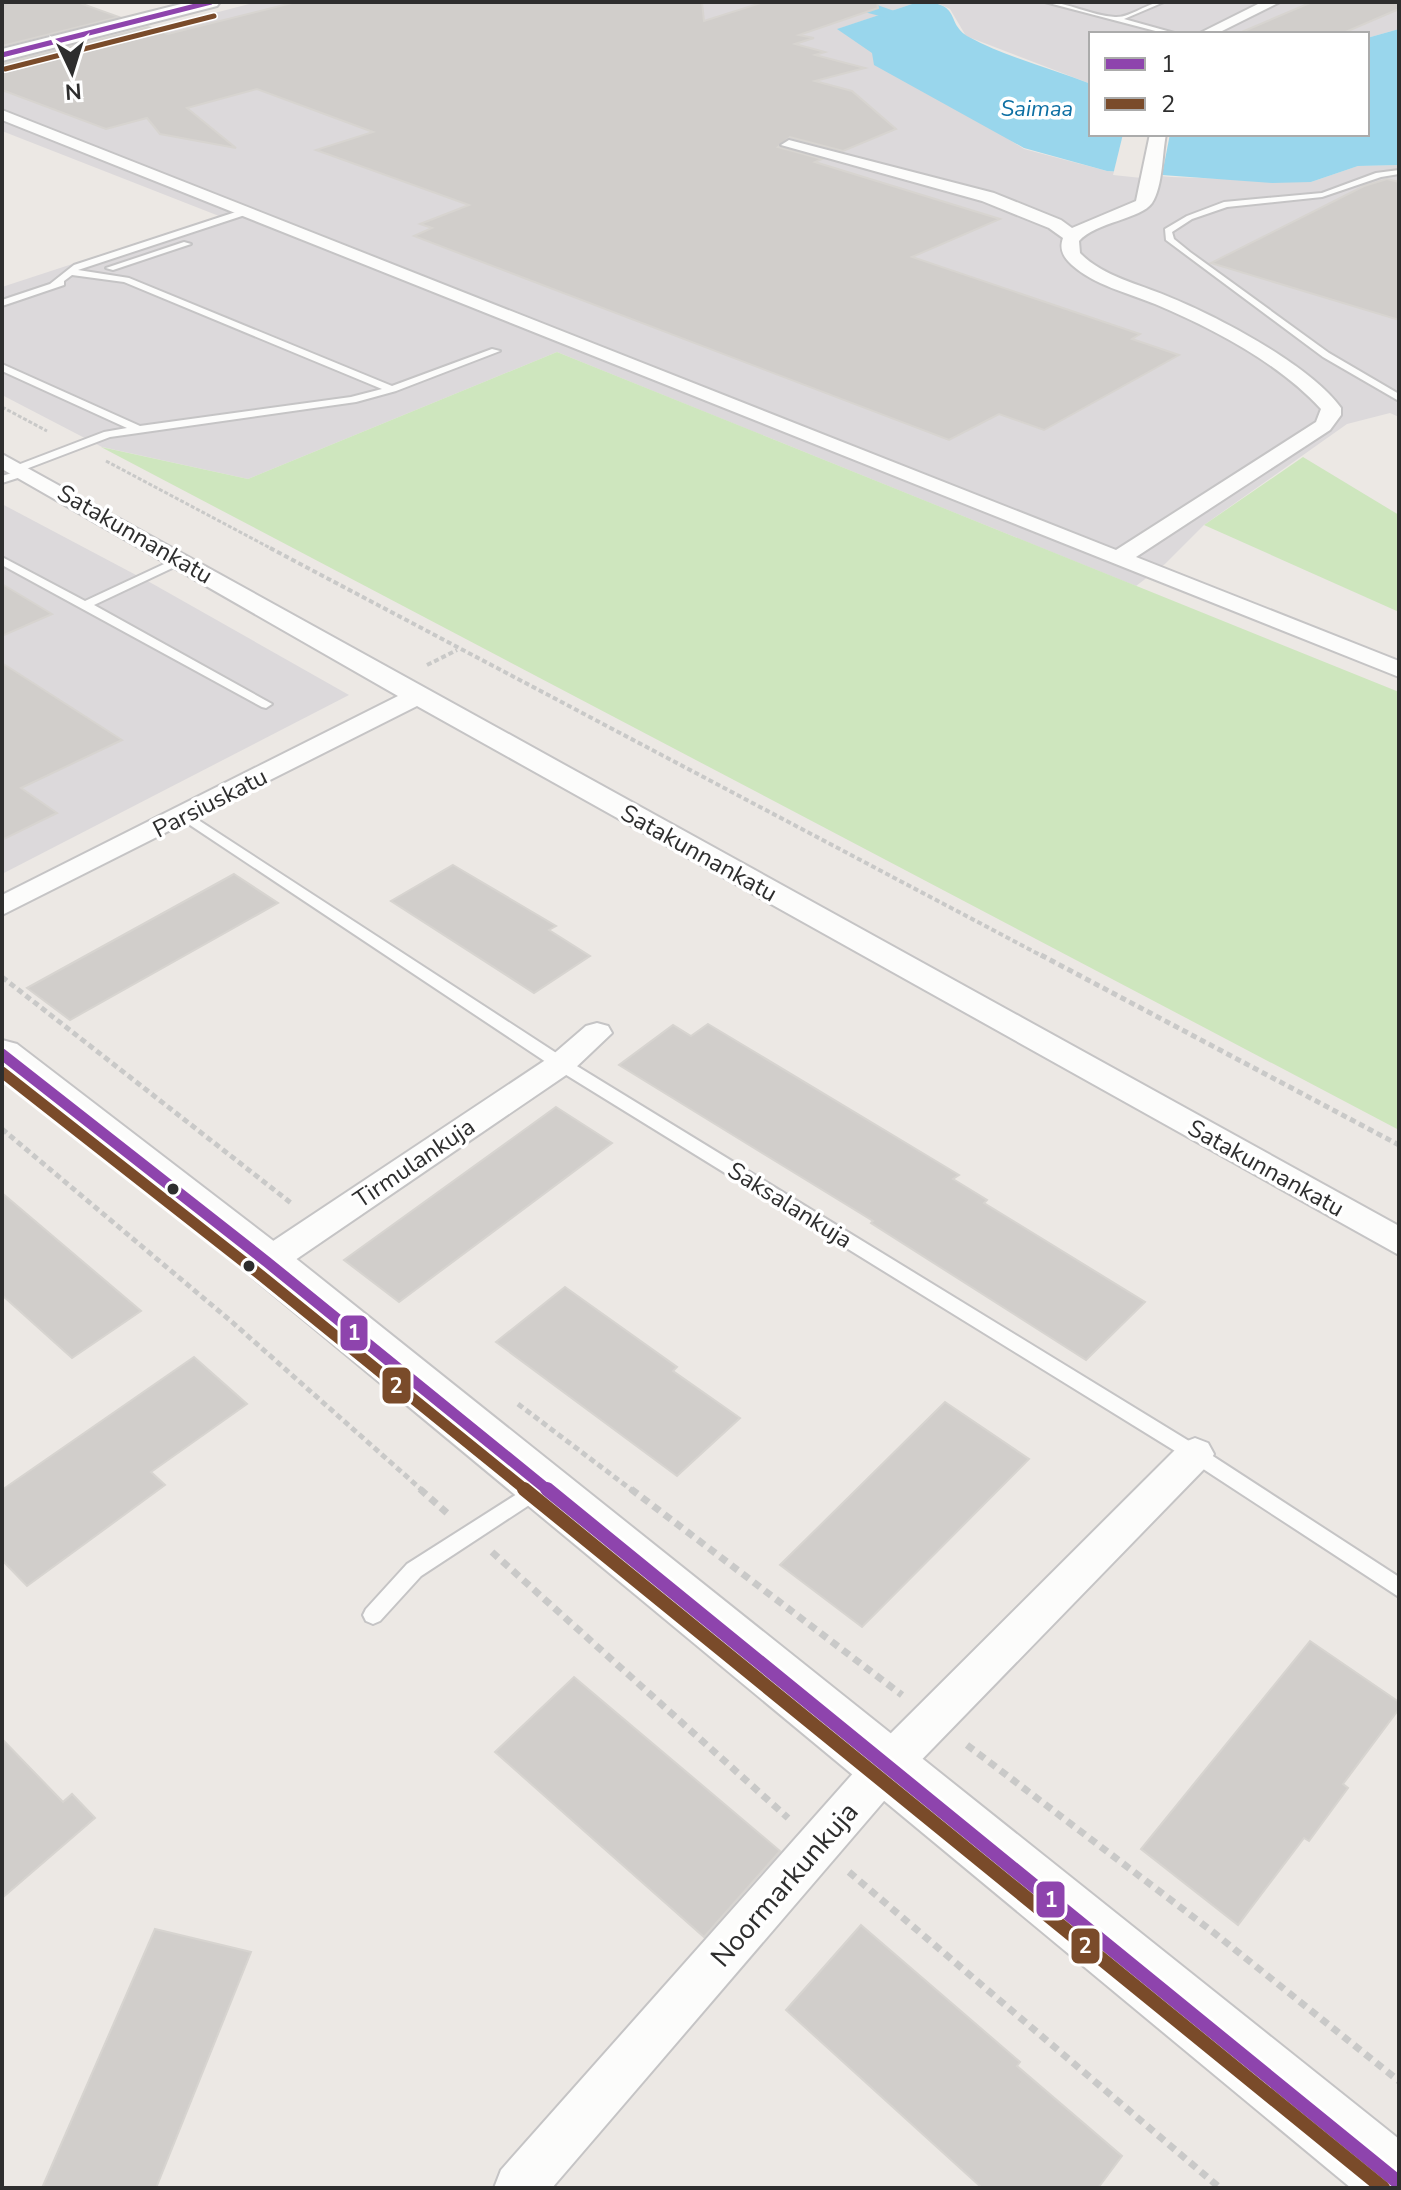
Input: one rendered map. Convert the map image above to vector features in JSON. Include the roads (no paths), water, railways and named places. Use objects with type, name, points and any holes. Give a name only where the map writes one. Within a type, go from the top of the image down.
[{"type":"street","points":[[2,55],[211,2]]},
{"type":"street","points":[[1209,32],[1273,2]]},
{"type":"street","points":[[2,115],[1399,670]]},
{"type":"street","points":[[1119,558],[1323,426],[1331,415],[1331,408],[1265,354],[1211,320],[1095,272],[1073,258],[1068,247],[1071,236],[1082,227],[1143,204],[1158,136]]},
{"type":"street","points":[[789,145],[988,197],[1055,224],[1071,236]]},
{"type":"street","name":"Satakunnankatu","points":[[12,470],[181,560],[417,696],[1399,1242]]},
{"type":"street","name":"Parsiuskatu","points":[[2,906],[186,816],[417,696]]},
{"type":"street","name":"Tirmulankuja","points":[[267,1262],[561,1064],[597,1033]]},
{"type":"street","points":[[2,1054],[267,1262],[1399,2183]]},
{"type":"street","name":"Noormarkunkuja","points":[[519,2188],[887,1766],[1195,1454]]},
{"type":"lane","points":[[1048,2],[1168,32]]},
{"type":"lane","points":[[1119,19],[1161,2]]},
{"type":"lane","points":[[1399,172],[1369,176],[1324,194],[1218,204],[1168,231],[1170,240],[1187,254],[1288,328],[1399,398]]},
{"type":"lane","points":[[53,286],[70,272],[248,211]]},
{"type":"lane","points":[[53,286],[112,278],[180,257],[194,229]]},
{"type":"lane","points":[[2,303],[187,244]]},
{"type":"lane","points":[[70,272],[142,286],[392,389]]},
{"type":"lane","points":[[12,470],[76,445],[137,429],[352,400],[392,389],[495,351]]},
{"type":"lane","points":[[2,367],[137,429]]},
{"type":"lane","points":[[2,560],[266,704]]},
{"type":"lane","points":[[85,605],[181,560]]},
{"type":"lane","name":"Saksalankuja","points":[[186,816],[561,1064],[1195,1454],[1399,1588]]},
{"type":"lane","points":[[373,1615],[414,1570],[543,1486]]},
{"type":"water","name":"Saimaa","points":[[918,2],[942,6],[948,9],[957,26],[969,37],[1014,57],[1089,83],[1089,136],[1369,136],[1369,37],[1399,29],[1399,165],[1358,166],[1311,182],[1272,183],[1107,171],[1024,148],[874,65],[872,53],[837,29]]},
{"type":"waterway","points":[[846,2],[888,12]]}]
